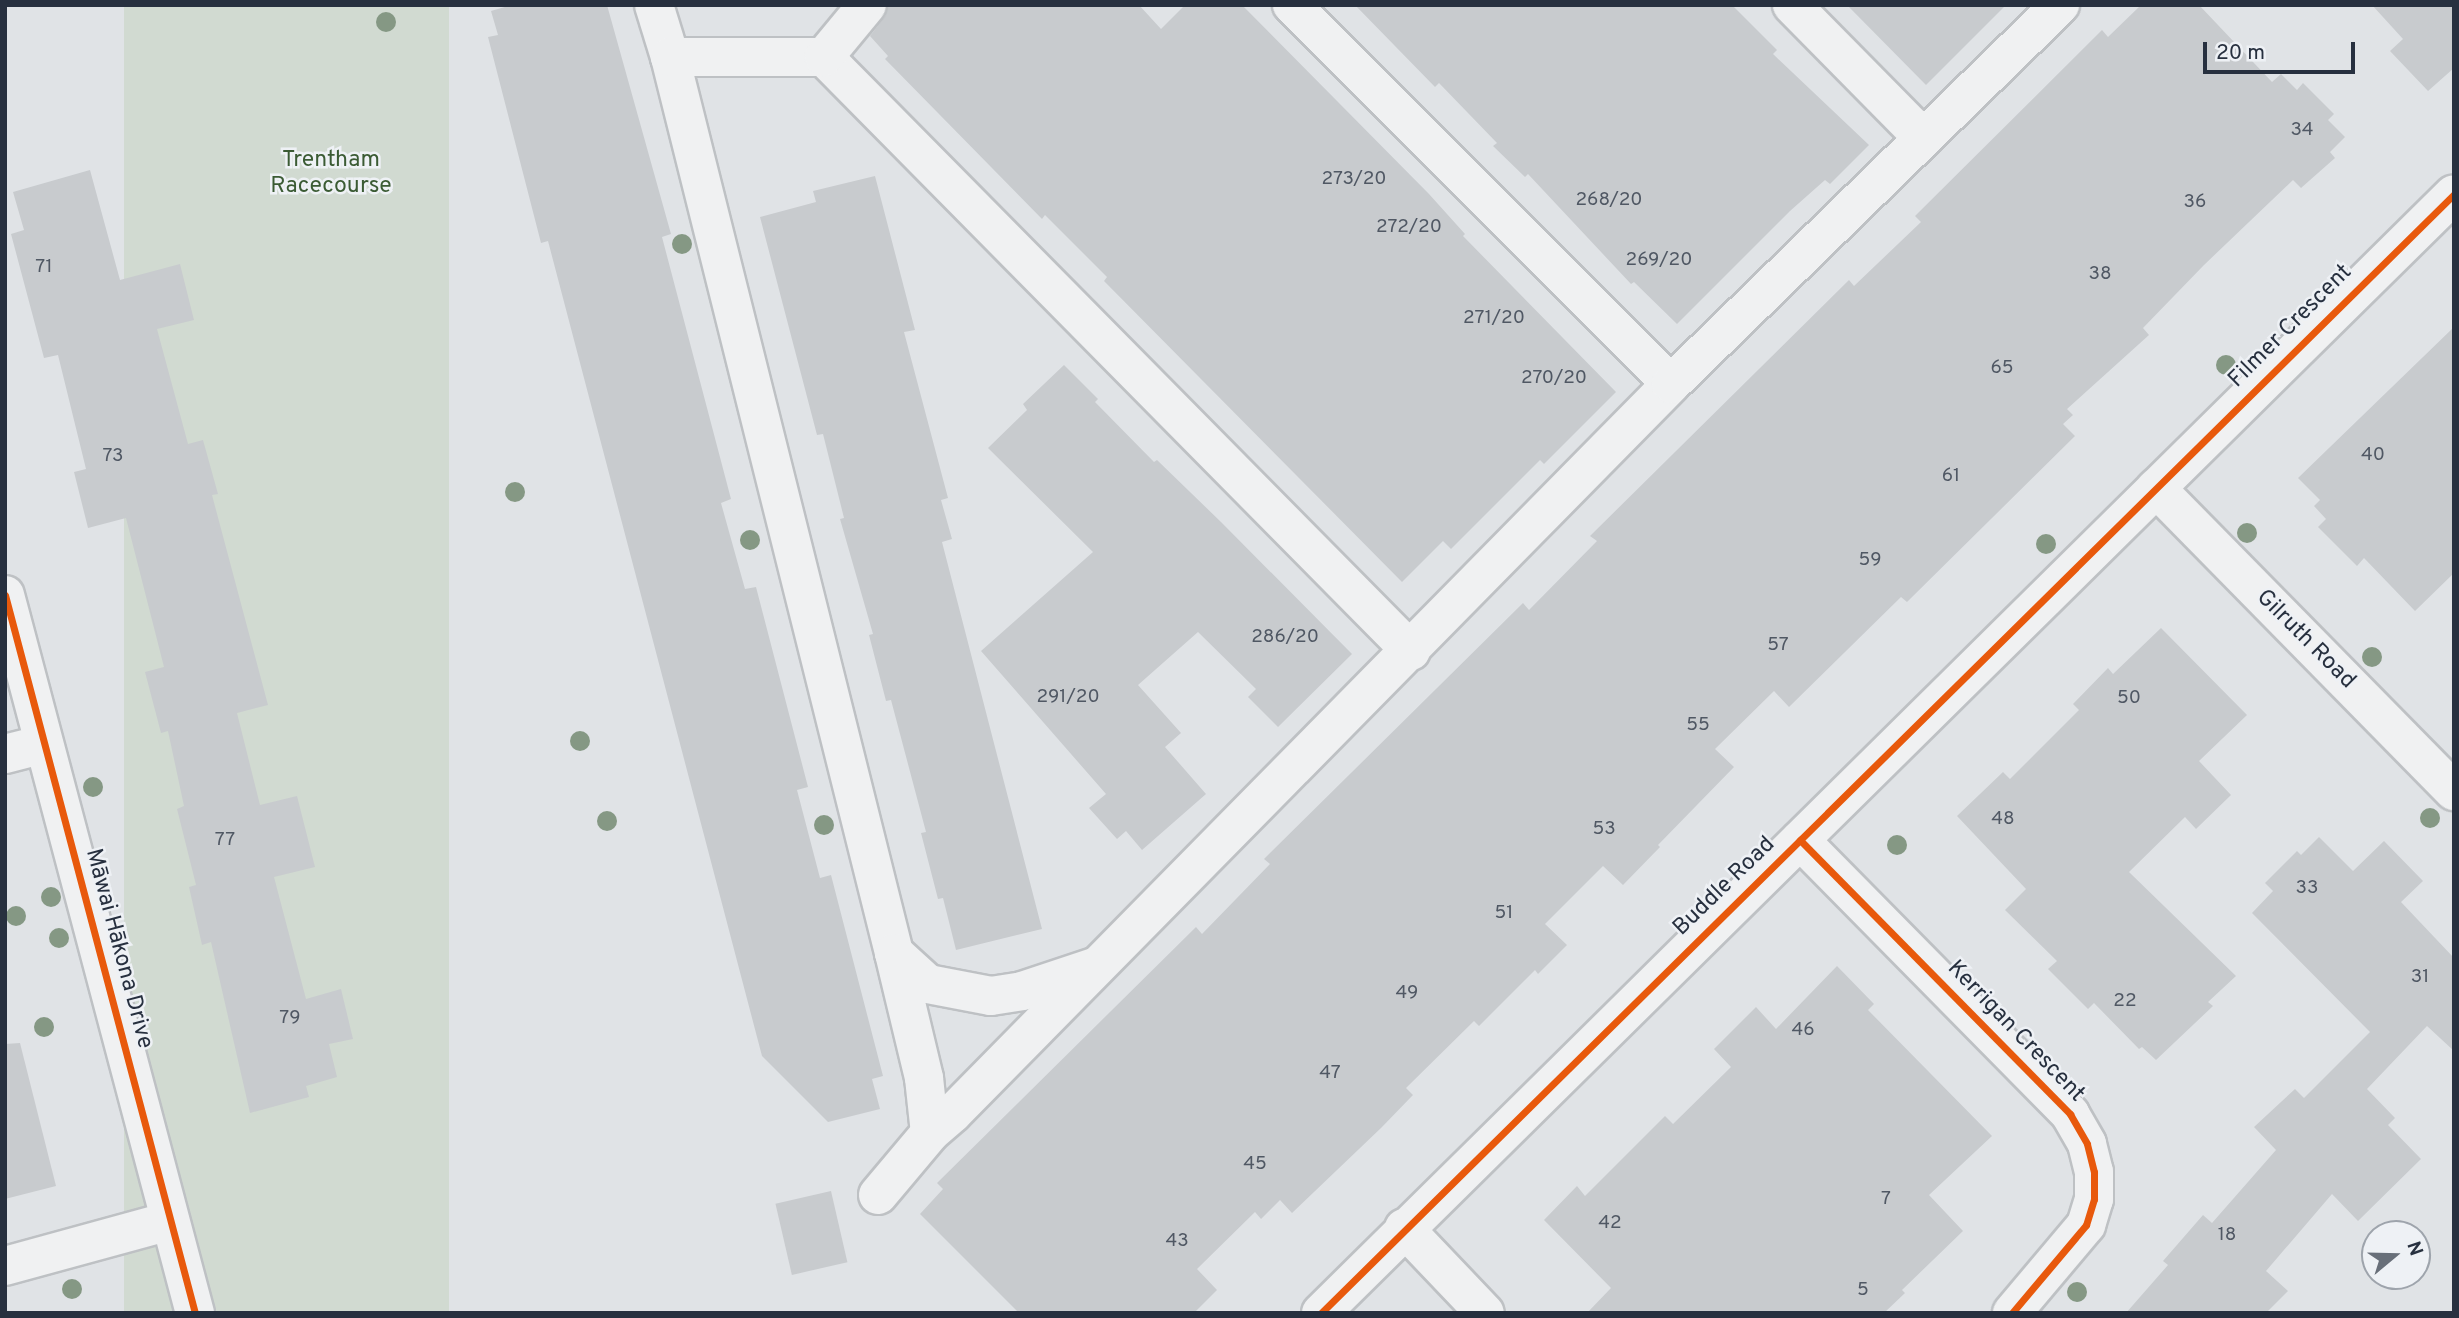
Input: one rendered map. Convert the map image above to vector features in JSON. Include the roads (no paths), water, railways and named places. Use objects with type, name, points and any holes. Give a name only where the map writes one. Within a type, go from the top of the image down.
[{"type":"street","points":[[654,5],[670,57],[894,953],[924,1078],[930,1133]]},
{"type":"street","points":[[824,57],[867,5]]},
{"type":"street","points":[[1292,5],[1671,384]]},
{"type":"street","points":[[1792,5],[1923,138]]},
{"type":"street","points":[[878,1195],[930,1133],[953,1113],[1411,651],[1671,384],[2060,5]]},
{"type":"street","points":[[670,57],[824,57],[1411,651]]},
{"type":"street","name":"Filmer Crescent","points":[[2156,488],[2454,194]]},
{"type":"street","name":"Gilruth Road","points":[[2156,488],[2454,791]]},
{"type":"street","name":"Buddle Road","points":[[1321,1313],[1404,1228],[2156,488]]},
{"type":"street","name":"Māwai Hākona Drive","points":[[5,595],[195,1313]]},
{"type":"street","points":[[5,754],[44,744]]},
{"type":"street","name":"Kerrigan Crescent","points":[[1800,840],[2070,1114],[2087,1144],[2094,1172],[2094,1199],[2086,1225],[2012,1313]]},
{"type":"street","points":[[894,953],[928,985],[991,996],[1022,992],[1100,965]]},
{"type":"street","points":[[5,1266],[170,1221]]},
{"type":"street","points":[[1404,1228],[1486,1313]]},
{"type":"park label","name":"Trentham Racecourse","points":[[331,174]]}]
